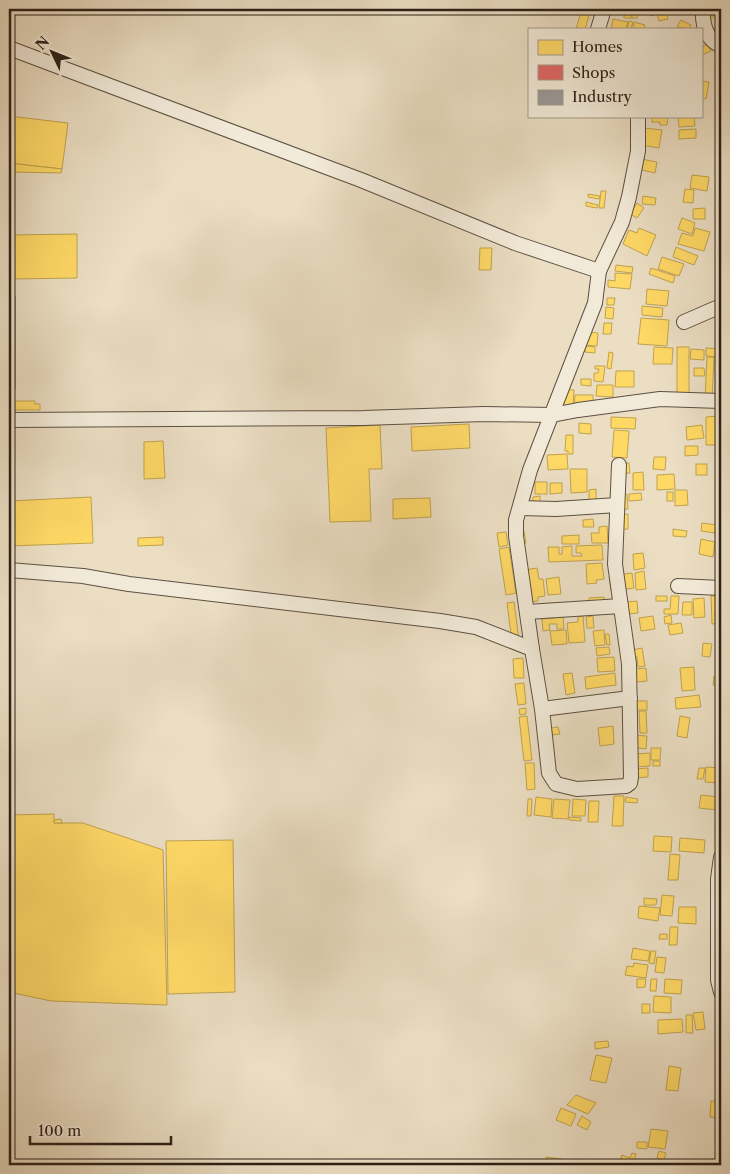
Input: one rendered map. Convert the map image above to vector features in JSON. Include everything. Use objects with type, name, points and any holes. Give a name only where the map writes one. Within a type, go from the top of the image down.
[{"type":"street","points":[[598,28],[604,9]]},
{"type":"street","points":[[703,9],[702,23],[712,41],[721,46]]},
{"type":"street","points":[[9,48],[361,180],[515,243],[599,271]]},
{"type":"street","points":[[619,465],[615,564],[629,664],[631,777],[630,783],[626,786],[577,789],[556,784],[549,773],[542,709],[516,536],[516,520],[530,470],[595,303],[599,271],[622,222],[638,151],[638,118]]},
{"type":"street","points":[[684,322],[721,306]]},
{"type":"street","points":[[9,420],[364,418],[484,414],[552,415],[647,400],[721,401]]},
{"type":"street","points":[[520,508],[556,509],[617,505]]},
{"type":"street","points":[[9,570],[83,576],[129,584],[440,621],[476,627],[532,649]]},
{"type":"street","points":[[678,586],[721,588]]},
{"type":"street","points":[[527,612],[622,606]]},
{"type":"street","points":[[542,709],[630,698]]},
{"type":"street","points":[[721,857],[718,880],[718,980],[721,992]]},
{"type":"building: Homes","points":[[582,9],[591,9],[585,28],[576,28]]},
{"type":"building: Homes","points":[[624,9],[631,9],[631,18],[624,18]]},
{"type":"building: Homes","points":[[665,9],[668,19],[659,21],[657,14],[651,16],[649,11]]},
{"type":"building: Homes","points":[[704,9],[714,10],[713,18],[703,16]]},
{"type":"building: Homes","points":[[632,12],[637,12],[637,18],[632,18]]},
{"type":"building: Homes","points":[[613,19],[628,22],[626,28],[611,28]]},
{"type":"building: Homes","points":[[681,20],[691,25],[690,28],[677,27]]},
{"type":"building: Homes","points":[[629,21],[633,22],[631,28],[627,28]]},
{"type":"building: Homes","points":[[634,22],[645,25],[644,28],[633,28]]},
{"type":"building: Homes","points":[[708,44],[711,51],[702,55],[702,47]]},
{"type":"building: Homes","points":[[702,81],[709,82],[706,99],[702,98]]},
{"type":"building: Homes","points":[[9,116],[68,123],[62,169],[9,163]]},
{"type":"building: Homes","points":[[652,118],[668,118],[667,125],[660,125],[660,122],[652,122]]},
{"type":"building: Homes","points":[[678,118],[694,118],[695,126],[679,127]]},
{"type":"building: Homes","points":[[644,128],[662,130],[659,148],[641,145]]},
{"type":"building: Homes","points":[[696,129],[696,138],[679,139],[679,130]]},
{"type":"building: Homes","points":[[636,158],[657,162],[655,173],[634,168]]},
{"type":"building: Homes","points":[[9,163],[62,169],[61,173],[9,172]]},
{"type":"building: Homes","points":[[692,175],[709,177],[707,191],[690,188]]},
{"type":"building: Homes","points":[[685,189],[694,190],[693,203],[683,202]]},
{"type":"building: Homes","points":[[601,191],[606,191],[604,208],[599,208]]},
{"type":"building: Homes","points":[[588,194],[600,196],[599,199],[588,197]]},
{"type":"building: Homes","points":[[643,196],[656,198],[655,205],[642,204]]},
{"type":"building: Homes","points":[[586,202],[598,205],[597,208],[586,206]]},
{"type":"building: Homes","points":[[637,203],[644,208],[637,218],[630,214]]},
{"type":"building: Homes","points":[[705,208],[705,219],[693,219],[693,209]]},
{"type":"building: Homes","points":[[682,218],[695,223],[692,234],[678,229]]},
{"type":"building: Homes","points":[[639,228],[656,235],[647,256],[623,244],[629,230],[637,233]]},
{"type":"building: Homes","points":[[695,228],[710,232],[704,251],[678,244],[682,233],[693,236]]},
{"type":"building: Homes","points":[[77,234],[77,278],[11,279],[11,235]]},
{"type":"building: Homes","points":[[9,235],[11,235],[12,295],[9,296]]},
{"type":"building: Homes","points":[[676,247],[698,256],[694,265],[673,257]]},
{"type":"building: Homes","points":[[480,248],[492,248],[491,270],[479,270]]},
{"type":"building: Homes","points":[[662,257],[684,264],[679,276],[658,269]]},
{"type":"building: Homes","points":[[616,265],[633,267],[632,273],[615,271]]},
{"type":"building: Homes","points":[[651,268],[675,276],[673,283],[649,274]]},
{"type":"building: Homes","points":[[615,273],[632,274],[630,289],[608,287],[608,280],[615,281]]},
{"type":"building: Homes","points":[[647,289],[669,291],[667,306],[646,304]]},
{"type":"building: Homes","points":[[607,298],[615,298],[614,305],[607,305]]},
{"type":"building: Homes","points":[[642,306],[663,308],[662,317],[642,315]]},
{"type":"building: Homes","points":[[606,307],[614,308],[613,319],[605,318]]},
{"type":"building: Homes","points":[[641,318],[669,320],[667,346],[638,344]]},
{"type":"building: Homes","points":[[604,323],[612,323],[611,334],[603,334]]},
{"type":"building: Homes","points":[[587,332],[598,333],[597,346],[585,345]]},
{"type":"building: Homes","points":[[585,346],[595,347],[595,353],[585,352]]},
{"type":"building: Homes","points":[[654,347],[673,348],[672,364],[653,364]]},
{"type":"building: Homes","points":[[677,347],[689,347],[689,397],[677,397]]},
{"type":"building: Homes","points":[[706,348],[721,349],[721,357],[706,356]]},
{"type":"building: Homes","points":[[691,349],[704,350],[704,360],[690,359]]},
{"type":"building: Homes","points":[[609,352],[613,353],[611,369],[607,368]]},
{"type":"building: Homes","points":[[707,357],[714,357],[712,400],[705,399]]},
{"type":"building: Homes","points":[[595,366],[605,366],[603,382],[594,381],[594,373],[598,373],[599,369],[595,369]]},
{"type":"building: Homes","points":[[694,368],[704,368],[705,376],[694,376]]},
{"type":"building: Homes","points":[[616,371],[634,371],[634,387],[615,387]]},
{"type":"building: Homes","points":[[581,379],[591,379],[591,386],[581,385]]},
{"type":"building: Homes","points":[[597,385],[613,385],[613,397],[596,396]]},
{"type":"building: Homes","points":[[559,389],[574,390],[573,406],[559,406]]},
{"type":"building: Homes","points":[[575,395],[593,395],[593,410],[574,410]]},
{"type":"building: Homes","points":[[9,401],[35,401],[35,404],[40,404],[40,410],[9,410]]},
{"type":"building: Homes","points":[[720,416],[721,445],[706,445],[706,417]]},
{"type":"building: Homes","points":[[611,417],[636,418],[635,429],[611,428]]},
{"type":"building: Homes","points":[[579,423],[591,424],[591,434],[579,433]]},
{"type":"building: Homes","points":[[469,424],[470,448],[412,451],[411,427]]},
{"type":"building: Homes","points":[[380,425],[382,469],[369,469],[371,521],[330,522],[326,428]]},
{"type":"building: Homes","points":[[702,425],[704,438],[687,440],[686,427]]},
{"type":"building: Homes","points":[[614,430],[629,431],[627,458],[612,457]]},
{"type":"building: Homes","points":[[566,435],[573,435],[573,454],[568,454],[568,451],[565,451]]},
{"type":"building: Homes","points":[[163,441],[165,478],[144,479],[144,442]]},
{"type":"building: Homes","points":[[685,446],[698,446],[698,455],[685,456]]},
{"type":"building: Homes","points":[[567,454],[568,469],[548,470],[547,455]]},
{"type":"building: Homes","points":[[654,457],[666,457],[665,470],[653,469]]},
{"type":"building: Homes","points":[[625,463],[629,463],[630,473],[617,474]]},
{"type":"building: Homes","points":[[696,464],[707,464],[707,475],[696,475]]},
{"type":"building: Homes","points":[[570,469],[587,469],[587,492],[571,493]]},
{"type":"building: Homes","points":[[643,472],[644,490],[633,490],[633,473]]},
{"type":"building: Homes","points":[[674,474],[675,489],[657,490],[657,475]]},
{"type":"building: Homes","points":[[535,482],[547,482],[547,494],[535,494]]},
{"type":"building: Homes","points":[[550,483],[562,483],[562,493],[550,494]]},
{"type":"building: Homes","points":[[596,489],[596,499],[589,500],[589,490]]},
{"type":"building: Homes","points":[[675,490],[687,490],[688,505],[675,506]]},
{"type":"building: Homes","points":[[667,492],[673,492],[673,501],[667,501]]},
{"type":"building: Homes","points":[[641,493],[642,500],[629,501],[629,494]]},
{"type":"building: Homes","points":[[627,494],[628,509],[613,511],[612,496]]},
{"type":"building: Homes","points":[[540,496],[540,507],[533,507],[533,497]]},
{"type":"building: Homes","points":[[91,497],[93,543],[9,546],[9,501]]},
{"type":"building: Homes","points":[[430,498],[431,517],[393,519],[393,499]]},
{"type":"building: Homes","points":[[628,514],[628,529],[614,530],[614,515]]},
{"type":"building: Homes","points":[[719,518],[721,518],[721,537],[716,536]]},
{"type":"building: Homes","points":[[593,519],[594,527],[583,527],[583,520]]},
{"type":"building: Homes","points":[[702,523],[717,525],[715,533],[701,531]]},
{"type":"building: Homes","points":[[607,526],[608,543],[592,543],[591,533],[599,533],[599,527]]},
{"type":"building: Homes","points":[[673,529],[687,531],[686,537],[673,536]]},
{"type":"building: Homes","points":[[524,531],[526,543],[520,544],[518,532]]},
{"type":"building: Homes","points":[[506,532],[508,545],[499,547],[497,533]]},
{"type":"building: Homes","points":[[579,535],[579,544],[562,544],[562,536]]},
{"type":"building: Homes","points":[[163,537],[163,545],[138,546],[138,538]]},
{"type":"building: Homes","points":[[701,539],[715,542],[713,557],[699,554]]},
{"type":"building: Homes","points":[[717,541],[721,541],[721,558],[716,557]]},
{"type":"building: Homes","points":[[602,545],[603,560],[549,562],[548,547],[559,547],[559,554],[562,554],[562,547],[572,546],[572,556],[582,556],[581,553],[576,553],[576,546]]},
{"type":"building: Homes","points":[[509,547],[516,593],[506,595],[499,549]]},
{"type":"building: Homes","points":[[643,553],[645,568],[634,570],[633,554]]},
{"type":"building: Homes","points":[[602,563],[604,579],[596,580],[597,583],[587,584],[586,564]]},
{"type":"building: Homes","points":[[537,568],[539,579],[543,579],[545,596],[538,597],[538,601],[529,602],[524,570]]},
{"type":"building: Homes","points":[[644,571],[646,589],[636,590],[635,573]]},
{"type":"building: Homes","points":[[632,573],[634,588],[611,591],[609,576]]},
{"type":"building: Homes","points":[[559,577],[561,594],[548,595],[546,579]]},
{"type":"building: Homes","points":[[656,596],[667,596],[667,601],[656,601]]},
{"type":"building: Homes","points":[[671,596],[679,596],[678,614],[664,614],[664,609],[670,609]]},
{"type":"building: Homes","points":[[711,596],[721,596],[721,623],[712,624]]},
{"type":"building: Homes","points":[[604,597],[605,608],[590,610],[589,598]]},
{"type":"building: Homes","points":[[704,598],[705,617],[694,618],[693,599]]},
{"type":"building: Homes","points":[[637,601],[638,613],[619,615],[618,603]]},
{"type":"building: Homes","points":[[514,602],[519,640],[512,641],[507,603]]},
{"type":"building: Homes","points":[[683,602],[692,602],[692,615],[682,615]]},
{"type":"building: Homes","points":[[671,615],[672,623],[665,624],[664,617]]},
{"type":"building: Homes","points":[[583,616],[585,642],[569,643],[567,623],[578,622],[578,617]]},
{"type":"building: Homes","points":[[593,616],[594,628],[587,628],[586,617]]},
{"type":"building: Homes","points":[[653,616],[655,629],[641,631],[639,618]]},
{"type":"building: Homes","points":[[563,617],[564,629],[557,629],[557,624],[549,624],[550,630],[543,631],[542,619]]},
{"type":"building: Homes","points":[[681,623],[683,633],[670,635],[668,625]]},
{"type":"building: Homes","points":[[566,630],[567,644],[552,645],[550,631]]},
{"type":"building: Homes","points":[[604,630],[605,645],[595,646],[593,631]]},
{"type":"building: Homes","points":[[605,634],[609,634],[610,645],[607,645]]},
{"type":"building: Homes","points":[[703,643],[712,644],[710,657],[702,656]]},
{"type":"building: Homes","points":[[609,647],[610,654],[597,656],[596,648]]},
{"type":"building: Homes","points":[[642,648],[645,666],[638,667],[637,657],[628,658],[627,651]]},
{"type":"building: Homes","points":[[614,657],[615,671],[598,672],[597,658]]},
{"type":"building: Homes","points":[[523,658],[524,678],[514,678],[513,659]]},
{"type":"building: Homes","points":[[694,667],[695,690],[682,691],[680,668]]},
{"type":"building: Homes","points":[[646,668],[647,681],[627,683],[626,670]]},
{"type":"building: Homes","points":[[572,673],[575,693],[566,695],[563,674]]},
{"type":"building: Homes","points":[[615,673],[616,685],[586,689],[585,677]]},
{"type":"building: Homes","points":[[714,676],[721,676],[721,686],[713,685]]},
{"type":"building: Homes","points":[[524,683],[526,704],[518,705],[515,684]]},
{"type":"building: Homes","points":[[719,688],[721,688],[721,710],[715,710]]},
{"type":"building: Homes","points":[[699,695],[701,707],[676,709],[675,698]]},
{"type":"building: Homes","points":[[635,701],[647,701],[647,710],[635,710]]},
{"type":"building: Homes","points":[[526,708],[526,714],[520,715],[519,709]]},
{"type":"building: Homes","points":[[639,711],[646,711],[647,733],[640,733]]},
{"type":"building: Homes","points":[[527,716],[532,760],[524,761],[519,717]]},
{"type":"building: Homes","points":[[680,716],[690,718],[687,738],[677,736]]},
{"type":"building: Homes","points":[[613,726],[614,744],[600,746],[598,728]]},
{"type":"building: Homes","points":[[558,727],[560,734],[552,735],[551,728]]},
{"type":"building: Homes","points":[[633,735],[647,736],[646,749],[632,747]]},
{"type":"building: Homes","points":[[651,748],[661,748],[660,760],[651,760]]},
{"type":"building: Homes","points":[[650,753],[650,766],[633,767],[632,754]]},
{"type":"building: Homes","points":[[653,761],[660,761],[660,766],[653,766]]},
{"type":"building: Homes","points":[[525,763],[534,763],[535,789],[527,790]]},
{"type":"building: Homes","points":[[706,767],[721,768],[721,783],[705,782]]},
{"type":"building: Homes","points":[[648,768],[648,777],[634,778],[634,769]]},
{"type":"building: Homes","points":[[699,768],[705,768],[703,779],[697,779]]},
{"type":"building: Homes","points":[[701,795],[719,797],[717,810],[699,808]]},
{"type":"building: Homes","points":[[614,796],[624,796],[623,826],[612,826]]},
{"type":"building: Homes","points":[[536,797],[552,799],[551,817],[534,815]]},
{"type":"building: Homes","points":[[626,797],[638,799],[637,803],[625,802]]},
{"type":"building: Homes","points":[[528,799],[532,799],[531,816],[527,816]]},
{"type":"building: Homes","points":[[554,799],[570,800],[568,819],[552,818]]},
{"type":"building: Homes","points":[[573,799],[586,800],[585,816],[572,816]]},
{"type":"building: Homes","points":[[589,801],[599,801],[598,822],[588,822]]},
{"type":"building: Homes","points":[[54,814],[54,823],[83,823],[163,850],[167,1005],[51,1001],[9,992],[9,815]]},
{"type":"building: Homes","points":[[569,817],[581,818],[581,821],[569,820]]},
{"type":"building: Homes","points":[[61,819],[62,823],[54,823],[54,820]]},
{"type":"building: Homes","points":[[654,836],[672,837],[671,852],[653,851]]},
{"type":"building: Homes","points":[[680,838],[705,840],[704,853],[679,851]]},
{"type":"building: Homes","points":[[233,840],[235,992],[168,994],[166,841]]},
{"type":"building: Homes","points":[[670,854],[680,855],[678,880],[668,880]]},
{"type":"building: Homes","points":[[662,895],[674,896],[672,916],[660,915]]},
{"type":"building: Homes","points":[[644,898],[657,899],[656,905],[644,905]]},
{"type":"building: Homes","points":[[639,906],[660,908],[658,921],[638,918]]},
{"type":"building: Homes","points":[[679,907],[696,907],[696,924],[678,923]]},
{"type":"building: Homes","points":[[670,927],[678,927],[677,945],[669,945]]},
{"type":"building: Homes","points":[[660,934],[667,934],[667,939],[659,939]]},
{"type":"building: Homes","points":[[633,948],[650,951],[648,961],[631,959]]},
{"type":"building: Homes","points":[[651,951],[656,951],[654,964],[649,963]]},
{"type":"building: Homes","points":[[657,957],[666,958],[664,973],[655,972]]},
{"type":"building: Homes","points":[[634,963],[648,965],[646,978],[625,975],[627,966],[633,967]]},
{"type":"building: Homes","points":[[637,979],[646,979],[645,987],[637,988]]},
{"type":"building: Homes","points":[[651,979],[657,979],[656,991],[650,991]]},
{"type":"building: Homes","points":[[665,979],[682,980],[681,994],[664,993]]},
{"type":"building: Homes","points":[[654,996],[671,997],[671,1013],[653,1012]]},
{"type":"building: Homes","points":[[642,1004],[650,1004],[650,1013],[642,1013]]},
{"type":"building: Homes","points":[[703,1012],[705,1029],[696,1030],[693,1013]]},
{"type":"building: Homes","points":[[686,1015],[692,1015],[693,1033],[686,1033]]},
{"type":"building: Homes","points":[[682,1019],[683,1032],[658,1034],[658,1020]]},
{"type":"building: Homes","points":[[608,1041],[609,1047],[595,1049],[595,1042]]},
{"type":"building: Homes","points":[[596,1055],[612,1058],[606,1083],[590,1080]]},
{"type":"building: Homes","points":[[669,1066],[681,1068],[678,1091],[666,1090]]},
{"type":"building: Homes","points":[[576,1095],[596,1103],[588,1114],[567,1105]]},
{"type":"building: Homes","points":[[711,1101],[721,1102],[721,1118],[710,1117]]},
{"type":"building: Homes","points":[[561,1108],[576,1114],[571,1126],[556,1120]]},
{"type":"building: Homes","points":[[582,1116],[591,1122],[587,1130],[577,1125]]},
{"type":"building: Homes","points":[[651,1129],[668,1131],[665,1149],[648,1147]]},
{"type":"building: Homes","points":[[637,1142],[647,1142],[647,1149],[637,1148]]},
{"type":"building: Homes","points":[[659,1151],[666,1153],[664,1160],[657,1158]]},
{"type":"building: Homes","points":[[632,1153],[636,1154],[633,1165],[619,1165],[622,1155],[630,1158]]},
{"type":"building: Homes","points":[[546,1157],[562,1159],[561,1165],[545,1165]]},
{"type":"building: Shops","points":[[13,1160],[31,1160],[30,1165],[9,1165]]},
{"type":"building: Industry","points":[[9,296],[15,296],[15,389],[9,390]]}]
